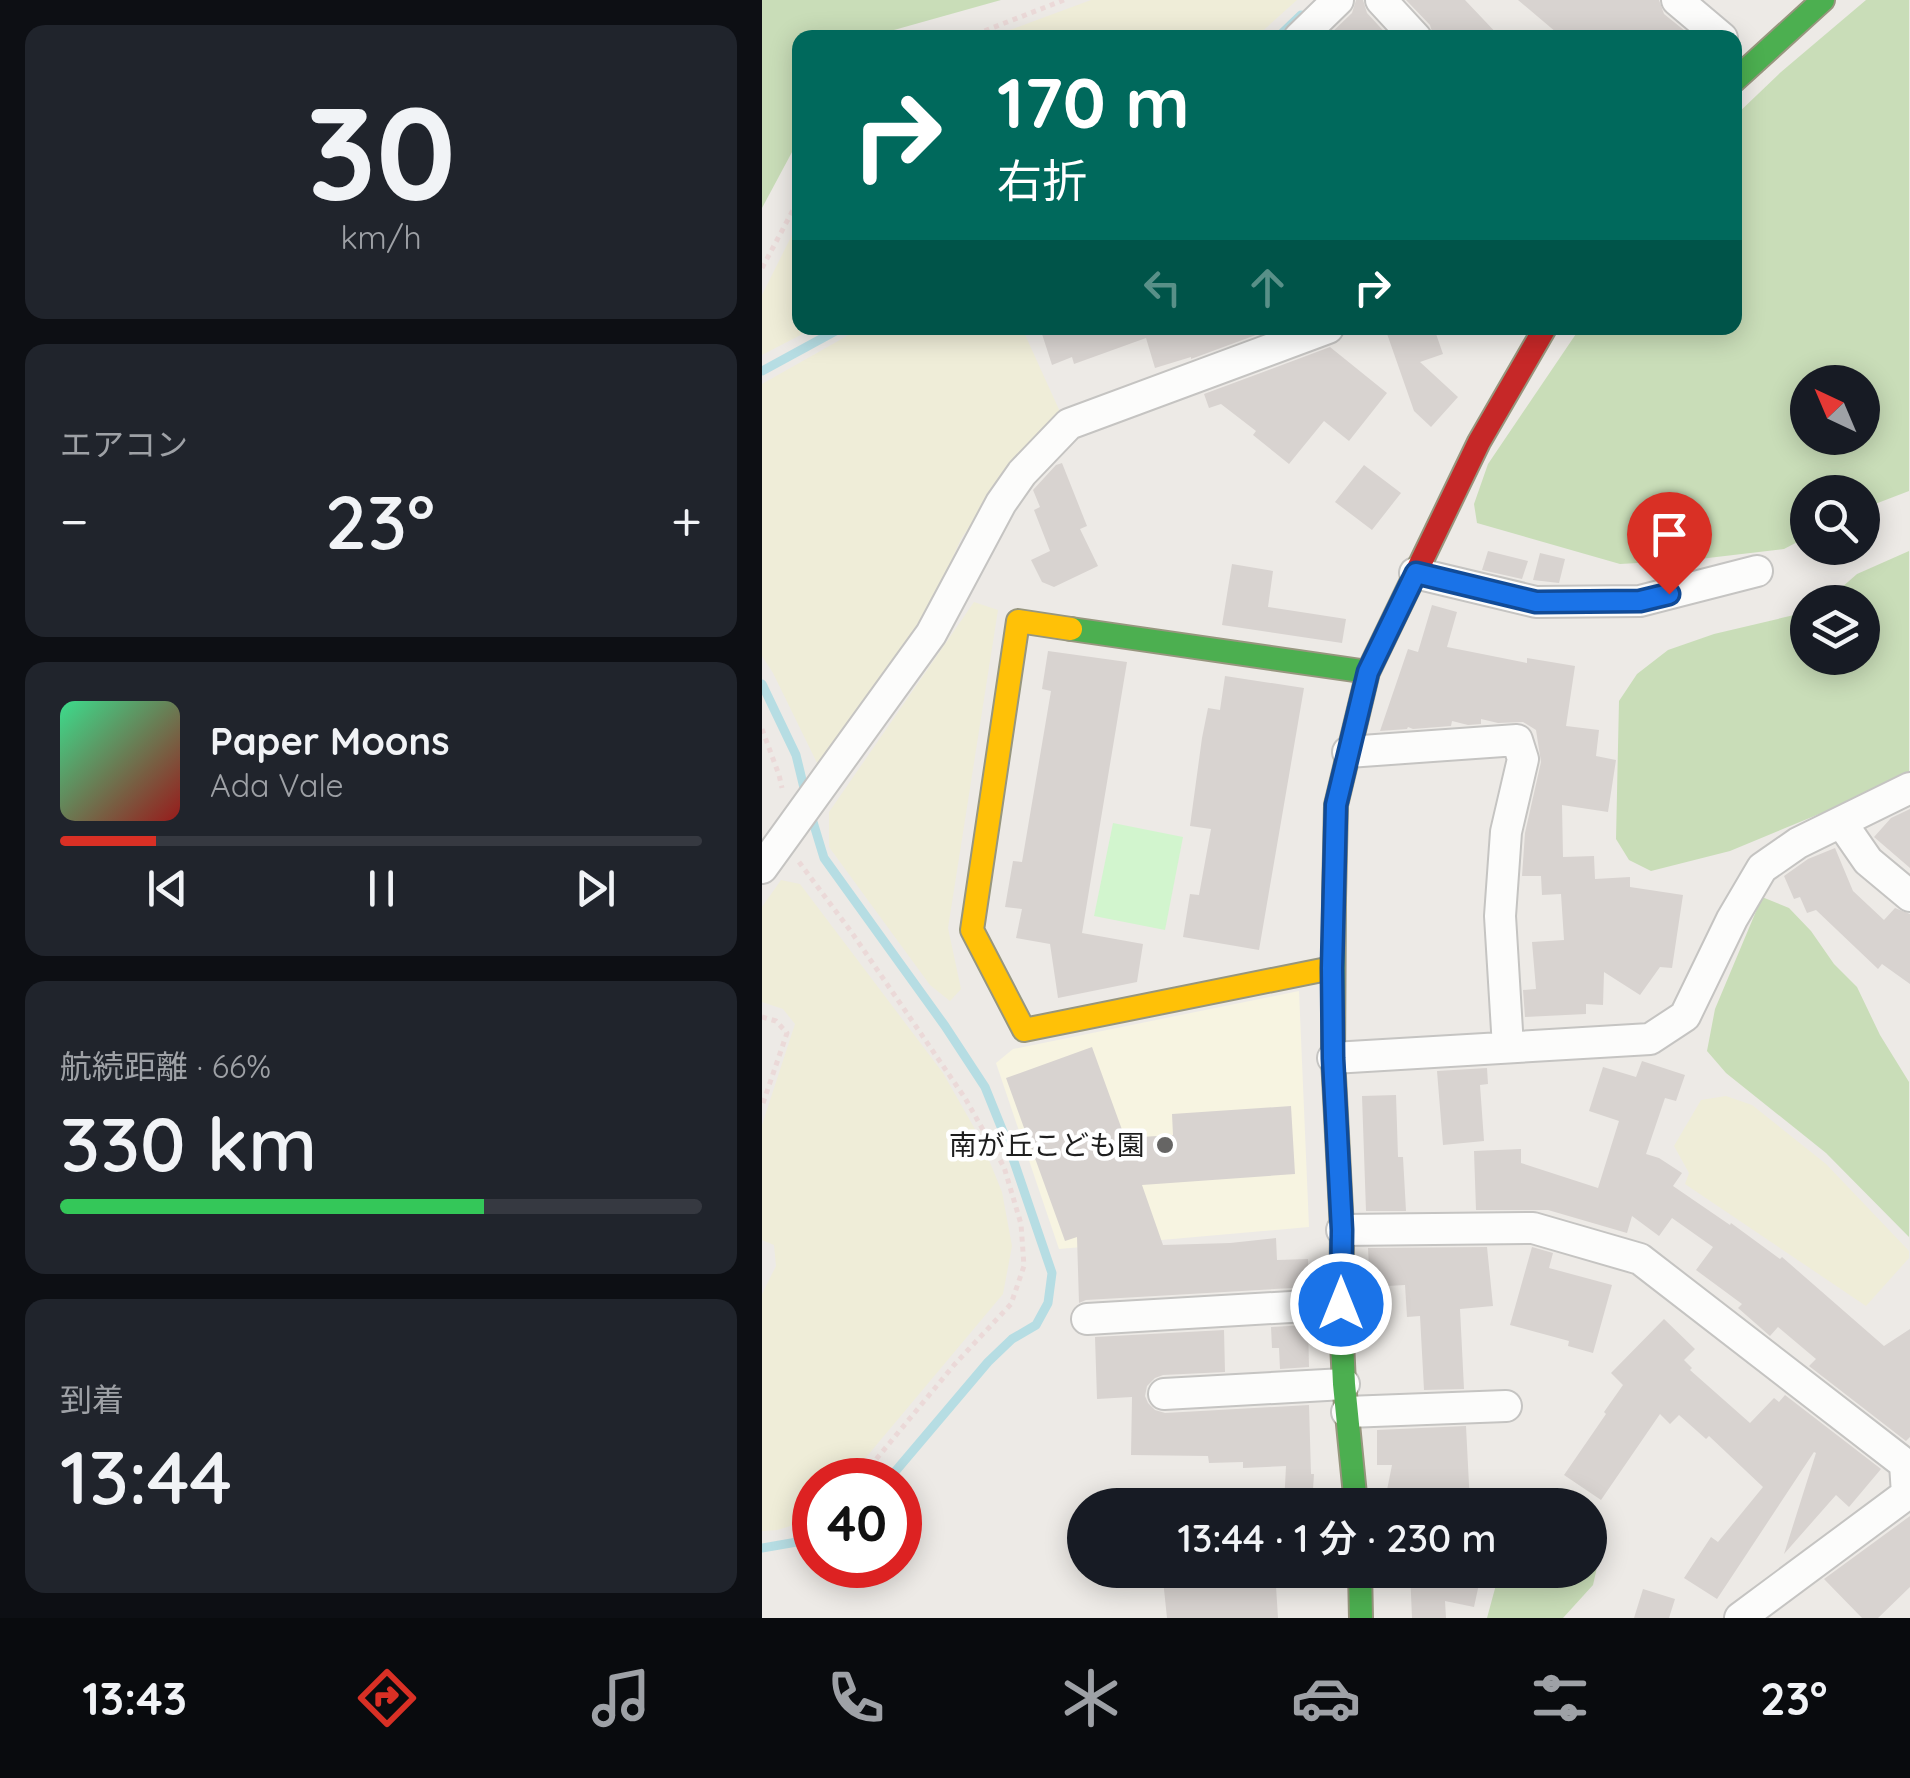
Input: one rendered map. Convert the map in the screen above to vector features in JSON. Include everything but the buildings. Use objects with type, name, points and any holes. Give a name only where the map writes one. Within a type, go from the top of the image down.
[{"type":"street","points":[[1307,30],[1338,0]]},
{"type":"street","points":[[1381,0],[1409,30]]},
{"type":"street","points":[[1677,0],[1713,30]]},
{"type":"street","points":[[1742,62],[1823,0]]},
{"type":"street","points":[[762,868],[931,634],[1001,503],[1022,473],[1069,424],[1309,335]]},
{"type":"street","points":[[1354,1488],[1345,1398],[1333,1058],[1336,805],[1368,672],[1479,442],[1540,335]]},
{"type":"street","points":[[1416,573],[1536,602],[1570,602],[1640,601],[1756,572]]},
{"type":"street","points":[[1332,968],[1024,1030],[972,930],[1018,620],[1368,672]]},
{"type":"street","points":[[1348,752],[1517,740],[1523,759],[1506,832],[1500,916],[1508,1047]]},
{"type":"street","points":[[1333,1058],[1650,1039],[1685,1016],[1732,919],[1762,868],[1798,843],[1910,788]]},
{"type":"street","points":[[1842,822],[1868,861],[1910,896]]},
{"type":"street","points":[[1342,1230],[1533,1228],[1640,1258],[1904,1464],[1907,1494],[1740,1618]]},
{"type":"street","points":[[1086,1319],[1341,1304]]},
{"type":"street","points":[[1164,1394],[1506,1406]]},
{"type":"street","points":[[1360,1588],[1361,1618]]},
{"type":"path","points":[[987,30],[1064,0]]},
{"type":"path","points":[[762,268],[792,213]]},
{"type":"path","points":[[762,729],[779,774],[786,835],[966,1098],[1004,1168],[1021,1224],[1024,1266],[1012,1304],[954,1365],[876,1458]]},
{"type":"path","points":[[762,1017],[776,1021],[787,1032],[762,1106]]},
{"type":"shaded area","points":[[1091,0],[1297,0],[1264,30],[1010,30]]},
{"type":"shaded area","points":[[792,235],[792,335],[801,335],[762,355],[762,295]]},
{"type":"shaded area","points":[[849,335],[1025,335],[1061,414],[1020,453],[961,539],[922,626],[820,769],[762,656],[762,384]]},
{"type":"shaded area","points":[[974,602],[998,610],[948,928],[961,989],[950,1001],[930,985],[829,847],[829,812]]},
{"type":"shaded area","points":[[781,880],[800,884],[943,1073],[980,1138],[1002,1192],[1012,1246],[1003,1294],[865,1458],[792,1458],[792,1526],[762,1531],[762,1294],[776,1266],[774,1245],[762,1240],[762,1125],[795,1024],[783,1009],[762,1002],[762,907]]},
{"type":"shaded area","name":"南が丘こども園","points":[[1299,991],[1309,1227],[1059,1249],[996,1063],[1013,1049]]},
{"type":"shaded area","points":[[1726,1096],[1752,1105],[1826,1164],[1909,1251],[1909,1258],[1866,1306],[1685,1184],[1689,1173],[1674,1146],[1701,1100]]},
{"type":"green space","points":[[762,0],[1001,0],[894,30],[792,30],[792,152],[762,208]]},
{"type":"green space","points":[[1866,0],[1909,0],[1909,491],[1880,502],[1880,475],[1790,475],[1790,546],[1691,560],[1620,564],[1477,523],[1474,504],[1488,464],[1575,335],[1742,335],[1742,109]]},
{"type":"green space","points":[[1909,551],[1909,772],[1730,851],[1651,871],[1629,860],[1616,839],[1619,701],[1637,674],[1668,650],[1714,634],[1790,616],[1790,675],[1880,675],[1880,585],[1844,585],[1857,574]]},
{"type":"green space","points":[[1113,823],[1183,837],[1165,930],[1094,916]]},
{"type":"green space","points":[[1762,897],[1789,908],[1857,987],[1909,1082],[1909,1237],[1826,1153],[1726,1073],[1707,1051],[1715,1009]]},
{"type":"green space","points":[[1495,1588],[1590,1588],[1563,1618],[1487,1618]]},
{"type":"waterway","points":[[1285,30],[1301,15]]},
{"type":"waterway","points":[[762,371],[828,335]]},
{"type":"waterway","points":[[762,684],[796,755],[805,792]]},
{"type":"waterway","points":[[810,812],[824,858],[985,1087],[1052,1273],[1048,1303],[1036,1325],[1012,1339],[988,1362],[907,1458]]},
{"type":"waterway","points":[[762,1548],[792,1543]]},
{"type":"traffic: fast","points":[[1742,74],[1823,0]]},
{"type":"traffic: fast","points":[[1071,629],[1368,672]]},
{"type":"traffic: fast","points":[[1334,898],[1333,1058],[1342,1230],[1341,1321],[1354,1488]]},
{"type":"traffic: fast","points":[[1360,1588],[1361,1618]]},
{"type":"traffic: slow","points":[[1071,629],[1018,621],[972,930],[1024,1030],[1332,968]]},
{"type":"traffic: jam","points":[[1334,898],[1336,805],[1368,672],[1479,442],[1541,335]]},
{"type":"place","name":"南が丘こども園","points":[[1165,1145]]},
{"type":"route","points":[[1341,1304],[1332,968],[1336,805],[1368,672],[1416,573],[1536,602],[1640,601],[1669,594]]}]
